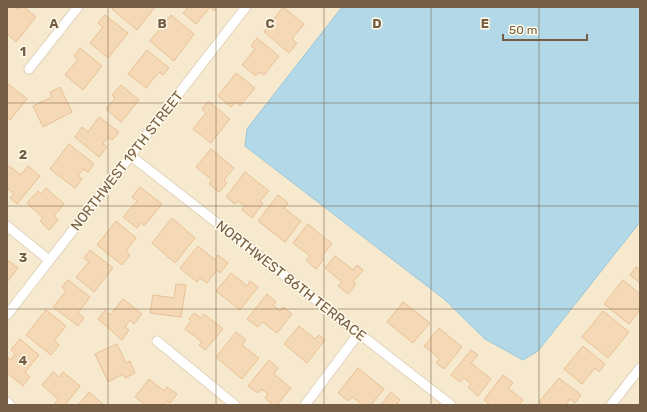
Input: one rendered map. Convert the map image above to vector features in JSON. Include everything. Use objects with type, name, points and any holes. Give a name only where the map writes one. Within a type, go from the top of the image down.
[{"type":"street","points":[[29,69],[78,7]]},
{"type":"street","name":"NORTHWEST 19TH STREET","points":[[7,315],[246,7]]},
{"type":"street","name":"NORTHWEST 86TH TERRACE","points":[[131,156],[451,405]]},
{"type":"street","points":[[7,226],[49,260]]},
{"type":"street","points":[[305,405],[359,333]]},
{"type":"street","points":[[157,341],[236,405]]},
{"type":"street","points":[[611,405],[640,368]]},
{"type":"street","points":[[7,402],[10,405]]},
{"type":"shaded area","points":[[7,7],[640,7],[640,405],[7,405]]},
{"type":"water","points":[[342,7],[640,7],[640,222],[538,351],[523,360],[485,339],[444,299],[245,146],[247,129]]},
{"type":"building","points":[[7,7],[15,7],[18,9],[19,7],[24,7],[36,17],[16,42],[7,34]]},
{"type":"building","points":[[113,7],[155,7],[137,30],[112,9]]},
{"type":"building","points":[[185,7],[210,7],[196,24],[183,13],[187,9]]},
{"type":"building","points":[[210,7],[217,7],[214,11]]},
{"type":"building","points":[[283,7],[304,24],[292,39],[297,43],[289,53],[264,32]]},
{"type":"building","points":[[105,15],[128,33],[108,58],[90,43],[103,27],[98,23]]},
{"type":"building","points":[[171,15],[194,34],[174,61],[150,41]]},
{"type":"building","points":[[257,38],[279,56],[264,75],[259,72],[256,76],[242,65],[255,49],[251,46]]},
{"type":"building","points":[[80,48],[102,66],[83,90],[65,75],[78,59],[74,56]]},
{"type":"building","points":[[147,50],[169,68],[163,75],[159,72],[146,88],[128,74]]},
{"type":"building","points":[[236,73],[255,88],[240,106],[235,102],[231,107],[218,96]]},
{"type":"building","points":[[7,83],[27,99],[10,120],[7,117]]},
{"type":"building","points":[[121,85],[139,100],[121,122],[106,109],[115,98],[112,95]]},
{"type":"building","points":[[60,87],[72,112],[43,127],[33,106],[52,97],[50,92]]},
{"type":"building","points":[[208,101],[230,119],[211,143],[193,129],[206,113],[202,109]]},
{"type":"building","points":[[99,117],[119,132],[112,140],[108,137],[103,144],[107,147],[99,157],[75,137],[82,127],[88,132]]},
{"type":"building","points":[[69,144],[94,164],[88,172],[83,169],[78,176],[82,179],[75,188],[50,169]]},
{"type":"building","points":[[211,149],[234,168],[224,180],[227,183],[219,192],[209,184],[212,180],[196,167]]},
{"type":"building","points":[[9,166],[21,175],[28,166],[40,176],[17,204],[10,198],[14,194],[7,188],[7,168]]},
{"type":"building","points":[[245,172],[269,191],[260,201],[263,203],[252,218],[242,210],[245,206],[238,201],[235,204],[226,197]]},
{"type":"building","points":[[140,187],[162,204],[144,226],[141,223],[137,228],[123,217],[137,201],[132,197]]},
{"type":"building","points":[[46,188],[64,204],[54,216],[58,220],[49,230],[40,221],[43,218],[27,203],[38,191],[41,194]]},
{"type":"building","points":[[278,195],[288,203],[284,208],[301,221],[285,242],[258,221]]},
{"type":"building","points":[[172,218],[195,238],[175,263],[152,243]]},
{"type":"building","points":[[116,221],[136,238],[126,251],[130,255],[122,265],[97,245]]},
{"type":"building","points":[[308,224],[332,244],[321,257],[324,259],[316,269],[306,260],[310,256],[293,243]]},
{"type":"building","points":[[198,246],[215,260],[218,255],[228,263],[220,273],[217,270],[207,283],[200,278],[197,282],[180,268]]},
{"type":"building","points":[[90,250],[113,268],[94,292],[76,277],[89,262],[84,258]]},
{"type":"building","points":[[335,256],[353,270],[357,265],[363,270],[353,282],[356,284],[348,294],[338,286],[342,282],[325,268]]},
{"type":"building","points":[[9,261],[18,268],[7,282],[7,264]]},
{"type":"building","points":[[636,267],[640,270],[640,283],[630,275]]},
{"type":"building","points":[[231,273],[247,286],[250,281],[258,287],[240,310],[216,291]]},
{"type":"building","points":[[68,280],[90,297],[78,313],[84,318],[78,326],[53,307],[66,291],[62,287]]},
{"type":"building","points":[[623,280],[640,294],[640,310],[629,324],[604,304]]},
{"type":"building","points":[[176,284],[186,285],[181,317],[150,313],[153,295],[174,298]]},
{"type":"building","points":[[267,294],[276,302],[273,305],[280,311],[283,307],[292,314],[277,333],[263,322],[258,327],[247,319]]},
{"type":"building","points":[[123,299],[142,314],[134,324],[130,320],[125,327],[129,330],[122,340],[98,319],[105,310],[110,315]]},
{"type":"building","points":[[403,302],[430,323],[413,343],[387,322]]},
{"type":"building","points":[[46,310],[66,326],[54,341],[59,345],[51,355],[26,335]]},
{"type":"building","points":[[603,311],[629,332],[608,358],[582,337]]},
{"type":"building","points":[[194,313],[201,318],[204,314],[223,329],[205,350],[199,345],[202,342],[185,329],[191,321],[189,319]]},
{"type":"building","points":[[299,326],[315,339],[319,335],[325,340],[307,363],[284,344]]},
{"type":"building","points":[[439,328],[462,347],[444,369],[436,363],[440,359],[424,346]]},
{"type":"building","points":[[236,332],[246,340],[242,345],[259,358],[242,379],[216,357]]},
{"type":"building","points":[[20,339],[39,355],[25,372],[30,377],[23,386],[7,373],[7,357],[11,360],[15,354],[11,350]]},
{"type":"building","points":[[117,344],[126,363],[130,361],[135,373],[125,378],[123,374],[108,382],[95,354]]},
{"type":"building","points":[[583,346],[605,364],[599,372],[595,368],[582,384],[564,369]]},
{"type":"building","points":[[471,350],[478,355],[471,363],[491,379],[478,396],[468,387],[471,384],[464,378],[460,382],[451,375]]},
{"type":"building","points":[[269,360],[278,368],[274,374],[291,388],[277,405],[273,405],[265,398],[268,394],[261,389],[258,393],[248,386]]},
{"type":"building","points":[[358,368],[384,389],[371,405],[363,405],[352,397],[348,401],[338,393]]},
{"type":"building","points":[[53,372],[59,377],[63,372],[80,386],[65,405],[57,405],[55,403],[58,399],[42,385]]},
{"type":"building","points":[[503,375],[513,383],[508,388],[523,400],[519,405],[498,405],[496,403],[495,405],[490,405],[484,400]]},
{"type":"building","points":[[559,378],[581,395],[575,403],[570,399],[566,405],[543,405],[539,402]]},
{"type":"building","points":[[149,379],[164,391],[167,387],[177,394],[170,403],[167,401],[164,405],[145,405],[135,397]]},
{"type":"building","points":[[89,392],[104,405],[78,405]]},
{"type":"building","points":[[391,392],[400,400],[397,403],[400,405],[381,405]]}]
